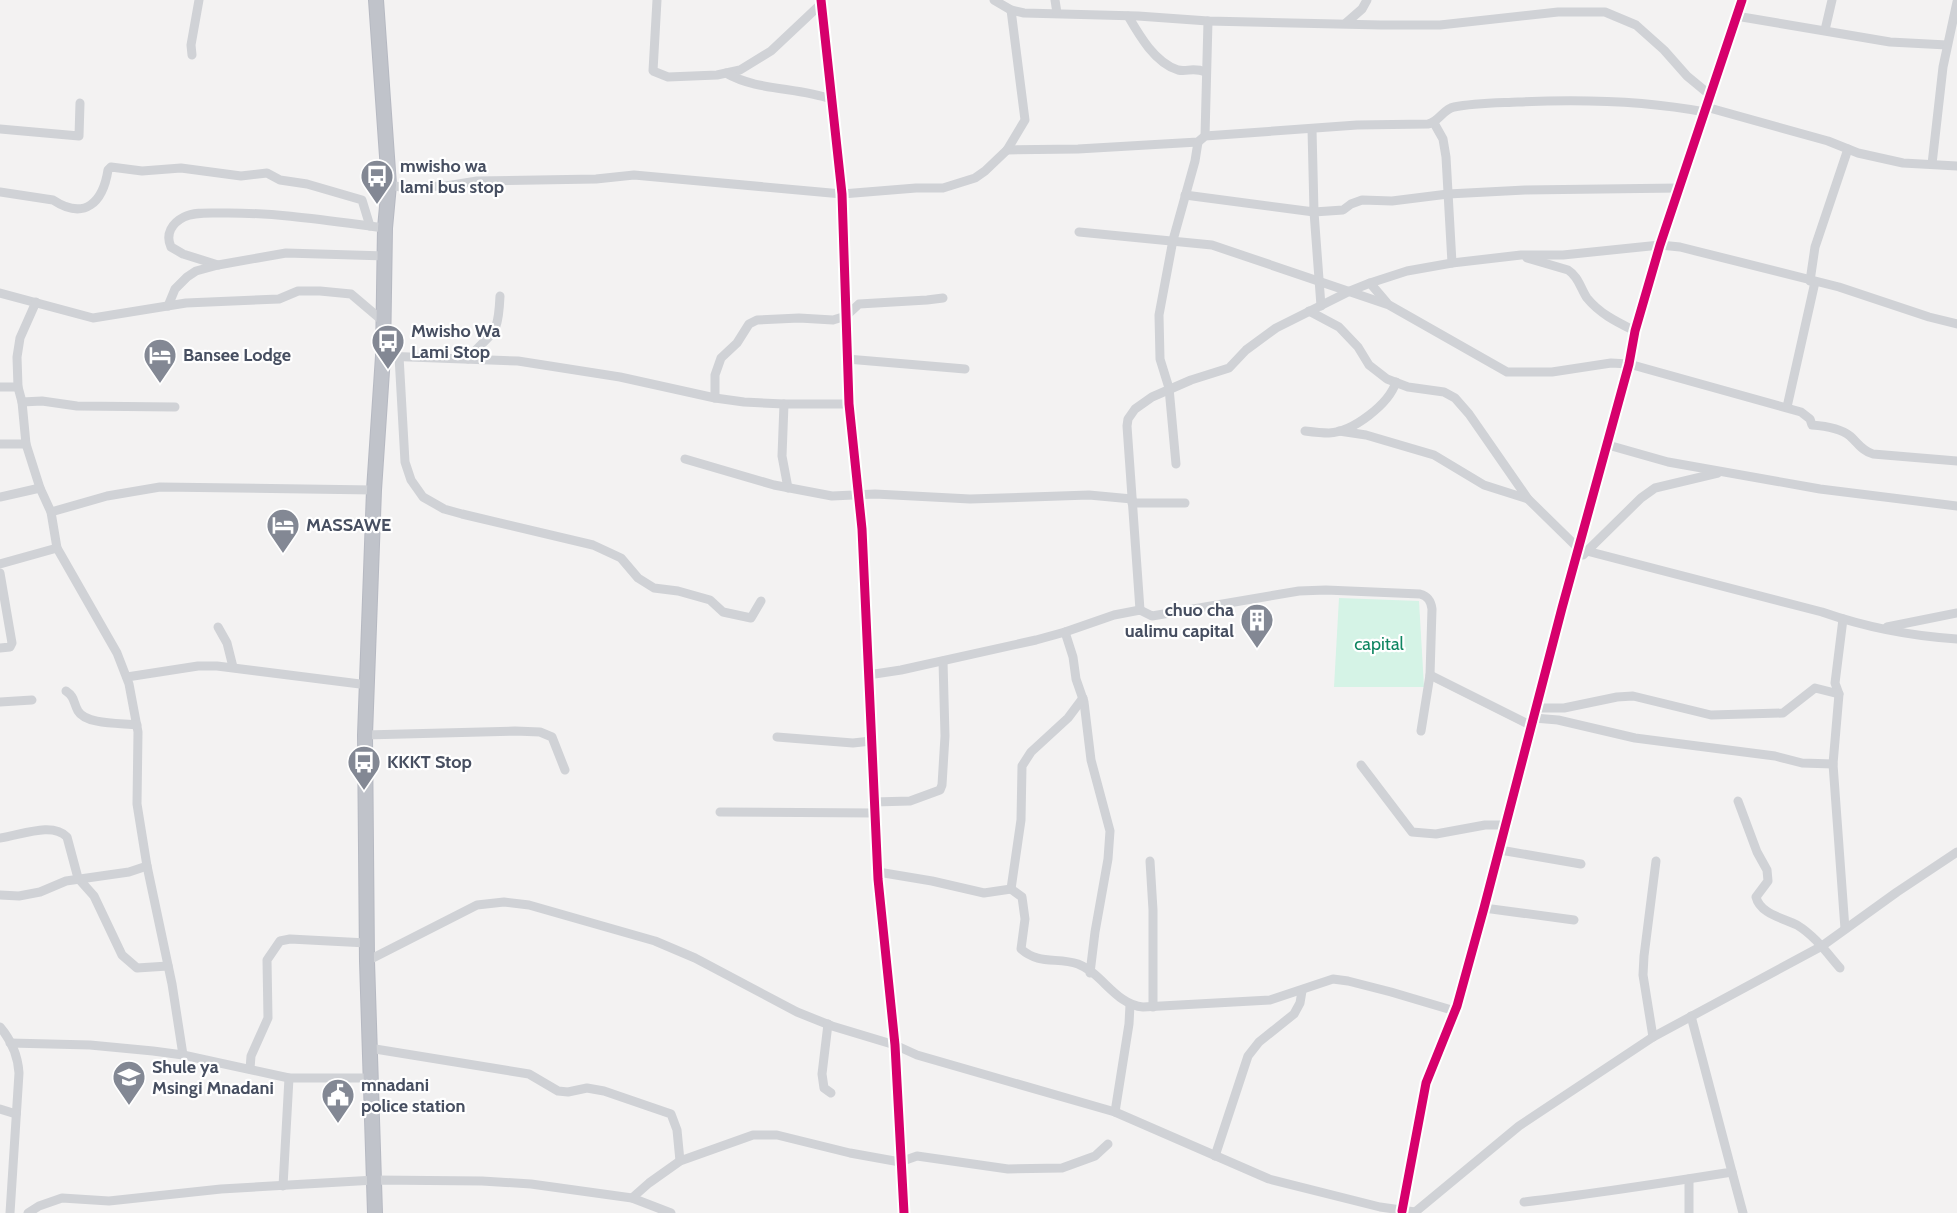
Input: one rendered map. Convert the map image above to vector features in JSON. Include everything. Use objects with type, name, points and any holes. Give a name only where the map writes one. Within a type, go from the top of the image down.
[{"type":"highway","points":[[375,1213],[367,961],[365,735],[374,490],[383,356],[385,228],[389,185],[376,0]]},
{"type":"street","points":[[192,55],[191,45],[199,0]]},
{"type":"street","points":[[657,0],[653,71],[668,77],[740,70],[771,51],[822,1]]},
{"type":"street","points":[[994,0],[1011,10],[1024,13],[1208,21],[1272,21],[1324,25],[1346,23],[1440,25],[1558,12],[1605,12],[1636,25],[1664,50],[1687,76],[1710,95]]},
{"type":"street","points":[[1055,0],[1058,13]]},
{"type":"street","points":[[1346,23],[1362,9],[1367,0]]},
{"type":"street","points":[[1402,1211],[1426,1083],[1455,1011],[1484,908],[1575,563],[1582,551],[1629,364],[1635,331],[1660,245],[1742,0]]},
{"type":"street","points":[[1825,30],[1832,0]]},
{"type":"street","points":[[822,1],[842,194],[849,404],[864,547],[874,813],[900,1109],[900,1162],[904,1213]]},
{"type":"street","points":[[1932,164],[1939,94],[1957,2]]},
{"type":"street","points":[[389,185],[446,186],[477,181],[596,179],[634,175],[842,194],[943,188],[975,178],[1007,150],[1025,120],[1011,10]]},
{"type":"street","points":[[1128,16],[1145,44],[1159,58],[1179,70],[1195,68],[1206,72]]},
{"type":"street","points":[[1736,16],[1890,42],[1947,45]]},
{"type":"street","points":[[1176,464],[1169,388],[1160,359],[1159,315],[1173,240],[1201,139],[1208,21]]},
{"type":"street","points":[[726,73],[741,82],[815,93],[831,99]]},
{"type":"street","points":[[1007,150],[1078,149],[1312,129],[1434,123],[1448,109],[1454,107],[1556,100],[1644,103],[1706,109],[1828,141],[1858,153],[1903,163],[1957,166]]},
{"type":"street","points":[[0,129],[79,136],[80,103]]},
{"type":"street","points":[[1434,123],[1443,139],[1452,263]]},
{"type":"street","points":[[1312,129],[1318,280],[1324,304],[1339,327],[1377,372],[1408,387],[1444,392],[1455,398],[1469,414],[1528,499],[1582,551],[1822,612],[1843,620],[1924,637],[1957,639]]},
{"type":"street","points":[[1787,407],[1813,281],[1815,247],[1848,149]]},
{"type":"street","points":[[0,192],[53,200],[60,205],[81,208],[94,203],[104,192],[108,170],[111,167],[142,171],[181,168],[241,176],[267,173],[280,180],[307,184],[362,200],[370,226]]},
{"type":"street","points":[[1185,195],[1314,212],[1343,210],[1362,200],[1392,201],[1448,194],[1526,190],[1679,188]]},
{"type":"street","points":[[218,265],[183,254],[171,247],[169,244],[170,231],[174,224],[191,214],[230,213],[261,214],[385,228]]},
{"type":"street","points":[[1080,232],[1212,245],[1389,305],[1506,372],[1552,372],[1611,363],[1629,364],[1787,407],[1806,415],[1812,425],[1839,430],[1849,435],[1866,452],[1957,461]]},
{"type":"street","points":[[1140,610],[1127,426],[1128,419],[1135,409],[1169,388],[1229,368],[1246,350],[1276,328],[1370,283],[1407,271],[1452,263],[1521,255],[1563,255],[1660,245],[1680,247],[1839,287],[1957,324]]},
{"type":"street","points":[[168,306],[175,289],[187,277],[196,271],[218,265],[286,253],[386,256]]},
{"type":"street","points":[[1521,255],[1568,270],[1574,274],[1588,299],[1605,316],[1635,331]]},
{"type":"street","points":[[1370,283],[1389,305]]},
{"type":"street","points":[[0,293],[93,318],[168,306],[279,299],[297,291],[320,291],[351,294],[384,322]]},
{"type":"street","points":[[468,359],[495,332],[500,296]]},
{"type":"street","points":[[715,398],[714,390],[721,358],[737,343],[752,322],[799,318],[833,320],[846,316],[859,304],[943,297]]},
{"type":"street","points":[[36,302],[17,349],[18,387],[27,444],[40,488],[51,512],[57,548],[117,653],[127,677],[137,725],[137,804],[183,1055]]},
{"type":"street","points":[[1309,311],[1339,327]]},
{"type":"street","points":[[383,356],[518,361],[555,365],[715,398],[762,404],[849,404]]},
{"type":"street","points":[[399,356],[405,462],[414,486],[433,504],[462,514],[594,545],[621,558],[638,578],[654,588],[678,591],[710,600],[723,612],[751,618],[761,601]]},
{"type":"street","points":[[847,359],[965,369]]},
{"type":"street","points":[[1305,431],[1330,433],[1353,425],[1387,400],[1393,393],[1396,382]]},
{"type":"street","points":[[0,387],[18,387]]},
{"type":"street","points":[[22,402],[42,401],[77,406],[175,407]]},
{"type":"street","points":[[784,404],[782,456],[788,488]]},
{"type":"street","points":[[1339,431],[1366,435],[1434,455],[1484,485],[1528,499]]},
{"type":"street","points":[[0,444],[27,444]]},
{"type":"street","points":[[1608,446],[1668,462],[1820,489],[1957,506]]},
{"type":"street","points":[[685,459],[742,477],[832,496],[858,494],[970,498],[1089,495],[1132,501],[1185,503]]},
{"type":"street","points":[[1582,551],[1655,488],[1723,472]]},
{"type":"street","points":[[51,512],[107,496],[160,487],[374,490]]},
{"type":"street","points":[[0,497],[40,488]]},
{"type":"street","points":[[0,564],[57,548]]},
{"type":"street","points":[[0,573],[12,643],[10,647],[0,648]]},
{"type":"street","points":[[868,675],[1065,632],[1114,615],[1140,610],[1152,616],[1271,595],[1326,590],[1420,594],[1426,596],[1432,609],[1430,675],[1421,731]]},
{"type":"street","points":[[1882,628],[1957,614]]},
{"type":"street","points":[[1843,620],[1835,683],[1839,694],[1833,764],[1845,929]]},
{"type":"street","points":[[218,627],[227,643],[233,667]]},
{"type":"street","points":[[1065,632],[1073,657],[1076,680],[1083,698],[1089,749],[1110,831],[1090,973]]},
{"type":"street","points":[[874,802],[910,801],[940,790],[945,736],[943,660]]},
{"type":"street","points":[[127,677],[198,666],[233,667],[368,685]]},
{"type":"street","points":[[1430,675],[1535,717],[1635,738],[1775,756],[1802,763],[1833,764]]},
{"type":"street","points":[[1535,717],[1564,708],[1633,696],[1711,715],[1755,712],[1775,714],[1788,711],[1815,688],[1839,694]]},
{"type":"street","points":[[66,691],[74,698],[78,712],[89,720],[137,725]]},
{"type":"street","points":[[1011,889],[1021,820],[1022,766],[1036,746],[1068,718],[1083,698]]},
{"type":"street","points":[[0,702],[32,700]]},
{"type":"street","points":[[365,735],[540,732],[552,738],[565,770]]},
{"type":"street","points":[[777,738],[853,743],[871,741]]},
{"type":"street","points":[[1361,765],[1412,832],[1436,834],[1485,825],[1506,825]]},
{"type":"street","points":[[1738,801],[1757,852],[1767,870],[1768,881],[1756,897],[1757,902],[1762,908],[1803,930],[1822,946],[1840,968]]},
{"type":"street","points":[[720,812],[874,813]]},
{"type":"street","points":[[0,838],[52,829],[63,833],[67,837],[78,878],[94,896],[122,955],[137,968],[168,966]]},
{"type":"street","points":[[1500,850],[1581,864]]},
{"type":"street","points":[[367,961],[477,905],[504,902],[529,905],[665,945],[695,958],[797,1012],[895,1045],[917,1055],[1115,1112],[1269,1179],[1415,1213],[1519,1126],[1653,1037],[1822,946],[1957,852]]},
{"type":"street","points":[[1150,861],[1153,910],[1153,1006]]},
{"type":"street","points":[[1653,1037],[1643,975],[1656,861]]},
{"type":"street","points":[[0,895],[19,896],[40,892],[78,878],[129,872],[147,866]]},
{"type":"street","points":[[878,872],[984,893],[1011,889],[1022,897],[1025,919],[1021,949],[1035,958],[1078,965],[1130,1005],[1153,1006],[1269,1000],[1302,991],[1326,981],[1341,980],[1455,1011]]},
{"type":"street","points":[[1484,908],[1574,920]]},
{"type":"street","points":[[250,1069],[251,1056],[268,1018],[267,960],[280,941],[290,939],[367,943]]},
{"type":"street","points":[[1215,1156],[1248,1056],[1259,1042],[1294,1014],[1300,1004],[1302,991]]},
{"type":"street","points":[[1115,1112],[1130,1005]]},
{"type":"street","points":[[1691,1017],[1743,1213]]},
{"type":"street","points":[[828,1024],[822,1074],[824,1088],[831,1093]]},
{"type":"street","points":[[0,1027],[18,1061],[10,1213]]},
{"type":"street","points":[[10,1043],[90,1045],[183,1055],[289,1078],[370,1078]]},
{"type":"street","points":[[369,1048],[529,1074],[558,1091],[568,1092],[587,1088],[622,1096],[671,1114],[677,1130],[680,1161]]},
{"type":"street","points":[[283,1186],[289,1078]]},
{"type":"street","points":[[0,1109],[16,1114]]},
{"type":"street","points":[[632,1198],[680,1161],[753,1135],[777,1135],[850,1153],[900,1162],[917,1156],[1008,1169],[1062,1168],[1095,1156],[1108,1144]]},
{"type":"street","points":[[1524,1202],[1609,1192],[1732,1172]]},
{"type":"street","points":[[1689,1179],[1689,1213]]},
{"type":"street","points":[[28,1213],[39,1206],[62,1198],[109,1201],[185,1192],[375,1180],[531,1184],[632,1198],[671,1213]]},
{"type":"green space","name":"capital","points":[[1339,598],[1419,601],[1424,687],[1334,687]]},
{"type":"cycle path","points":[[821,0],[842,194],[849,404],[862,529],[878,879],[895,1045],[904,1213]]},
{"type":"cycle path","points":[[1402,1211],[1426,1083],[1457,1006],[1629,364],[1635,331],[1660,245],[1742,0]]},
{"type":"place","name":"mwisho wa lami bus stop","points":[[377,205]]},
{"type":"place","name":"Mwisho Wa Lami Stop","points":[[388,370]]},
{"type":"place","name":"Bansee Lodge","points":[[160,384]]},
{"type":"place","name":"MASSAWE","points":[[283,554]]},
{"type":"place","name":"chuo cha ualimu capital","points":[[1257,649]]},
{"type":"place","name":"KKKT Stop","points":[[364,791]]},
{"type":"place","name":"Shule ya Msingi Mnadani","points":[[129,1106]]},
{"type":"place","name":"mnadani police station","points":[[338,1124]]}]
